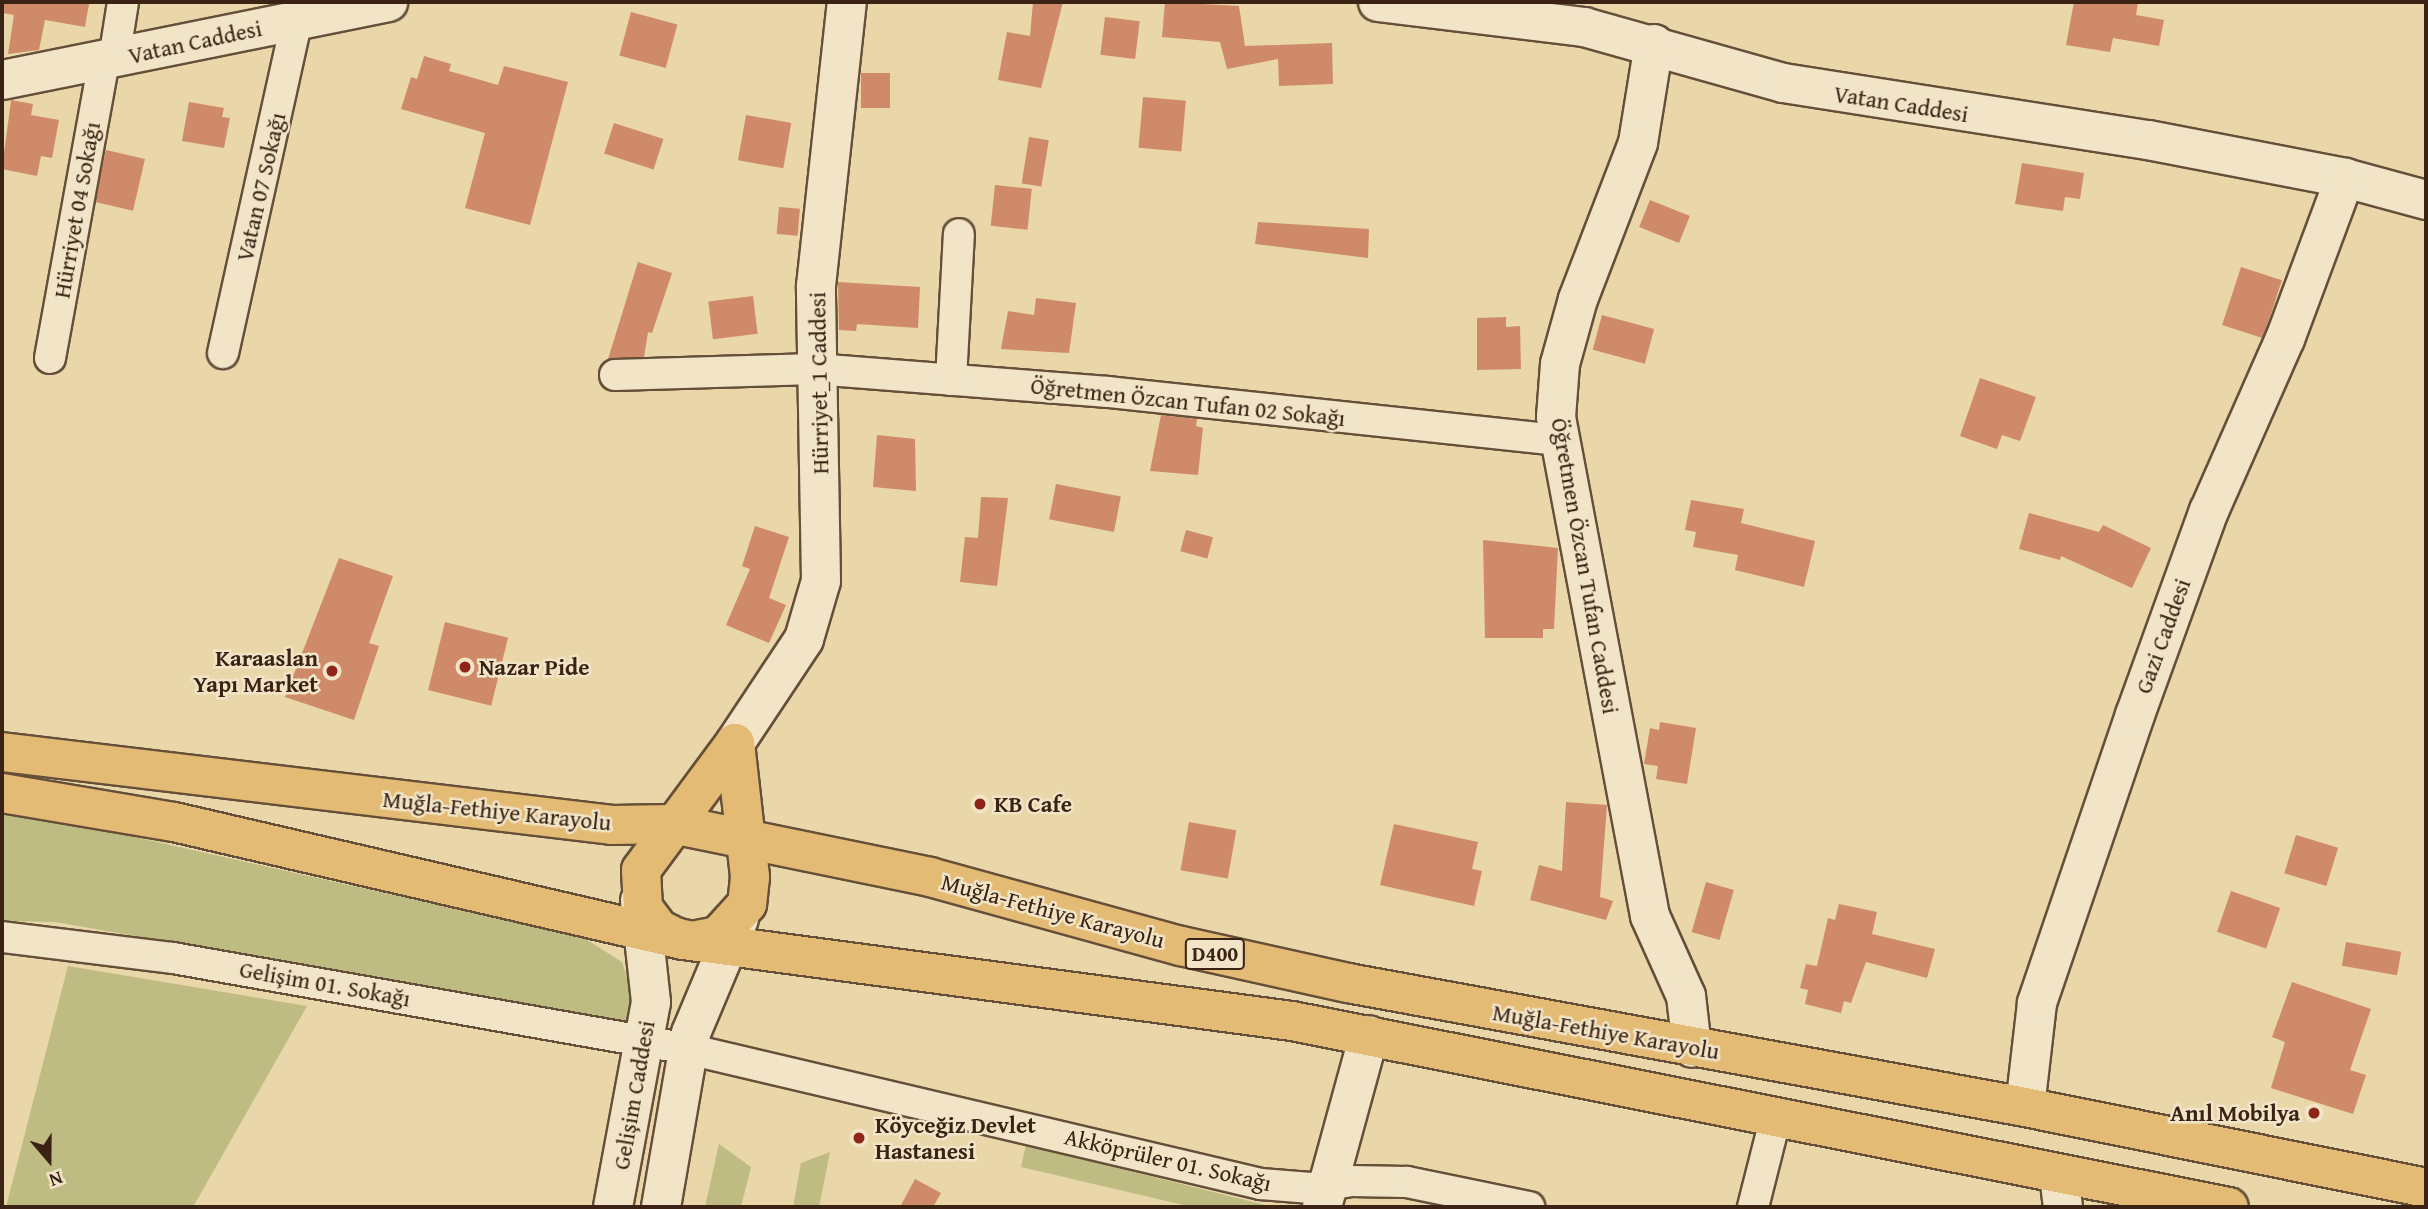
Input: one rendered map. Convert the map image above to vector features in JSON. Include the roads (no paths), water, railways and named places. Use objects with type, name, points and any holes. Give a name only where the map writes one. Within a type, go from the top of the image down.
[{"type":"highway","points":[[642,915],[640,870],[678,834],[735,743]]},
{"type":"highway","points":[[733,932],[750,895],[735,743]]},
{"type":"highway","name":"Muğla-Fethiye Karayolu","points":[[2,752],[612,825],[678,834],[746,854],[930,877],[1241,960],[1692,1048],[2025,1107],[2426,1188]]},
{"type":"highway","name":"Muğla-Fethiye Karayolu","points":[[2,793],[174,822],[642,915],[683,940],[733,932],[1220,1009],[1369,1035],[1776,1116],[2061,1191],[2229,1207]]},
{"type":"street","name":"Hürriyet 04 Sokağı","points":[[50,358],[123,2]]},
{"type":"street","name":"Vatan Caddesi","points":[[2,80],[109,60],[300,11],[388,2]]},
{"type":"street","name":"Hürriyet_1 Caddesi","points":[[735,743],[804,639],[821,581],[815,369],[818,249],[847,2]]},
{"type":"street","name":"Vatan Caddesi","points":[[1378,2],[1536,19],[1654,44],[1783,83],[2148,141],[2345,178],[2426,200]]},
{"type":"street","name":"Vatan 07 Sokağı","points":[[223,353],[300,11]]},
{"type":"street","name":"Öğretmen Özcan Tufan Caddesi","points":[[1654,44],[1638,143],[1578,299],[1560,364],[1556,417],[1650,916],[1686,996],[1692,1048]]},
{"type":"street","name":"Gazi Caddesi","points":[[2025,1107],[2037,1003],[2087,853],[2204,523],[2285,339],[2345,178]]},
{"type":"street","points":[[951,380],[960,234]]},
{"type":"street","name":"Öğretmen Özcan Tufan 02 Sokağı","points":[[615,375],[815,369],[1560,440]]},
{"type":"street","name":"Gelişim Caddesi","points":[[613,1207],[646,1041],[651,1002],[642,915]]},
{"type":"street","name":"Gelişim Caddesi","points":[[661,1207],[698,1006],[733,932]]},
{"type":"street","name":"Gelişim 01. Sokağı","points":[[2,937],[173,958],[646,1041]]},
{"type":"street","points":[[1325,1197],[1369,1035]]},
{"type":"street","name":"Akköprüler 01. Sokağı","points":[[646,1041],[1325,1197],[1407,1182],[1529,1207]]},
{"type":"street","points":[[1753,1207],[1776,1116]]},
{"type":"place","name":"Nazar Pide","points":[[465,667]]},
{"type":"place","name":"Karaaslan Yapı Market","points":[[332,671]]},
{"type":"place","name":"KB Cafe","points":[[980,804]]},
{"type":"place","name":"Anıl Mobilya","points":[[2314,1113]]},
{"type":"place","name":"Köyceğiz Devlet Hastanesi","points":[[859,1138]]}]
